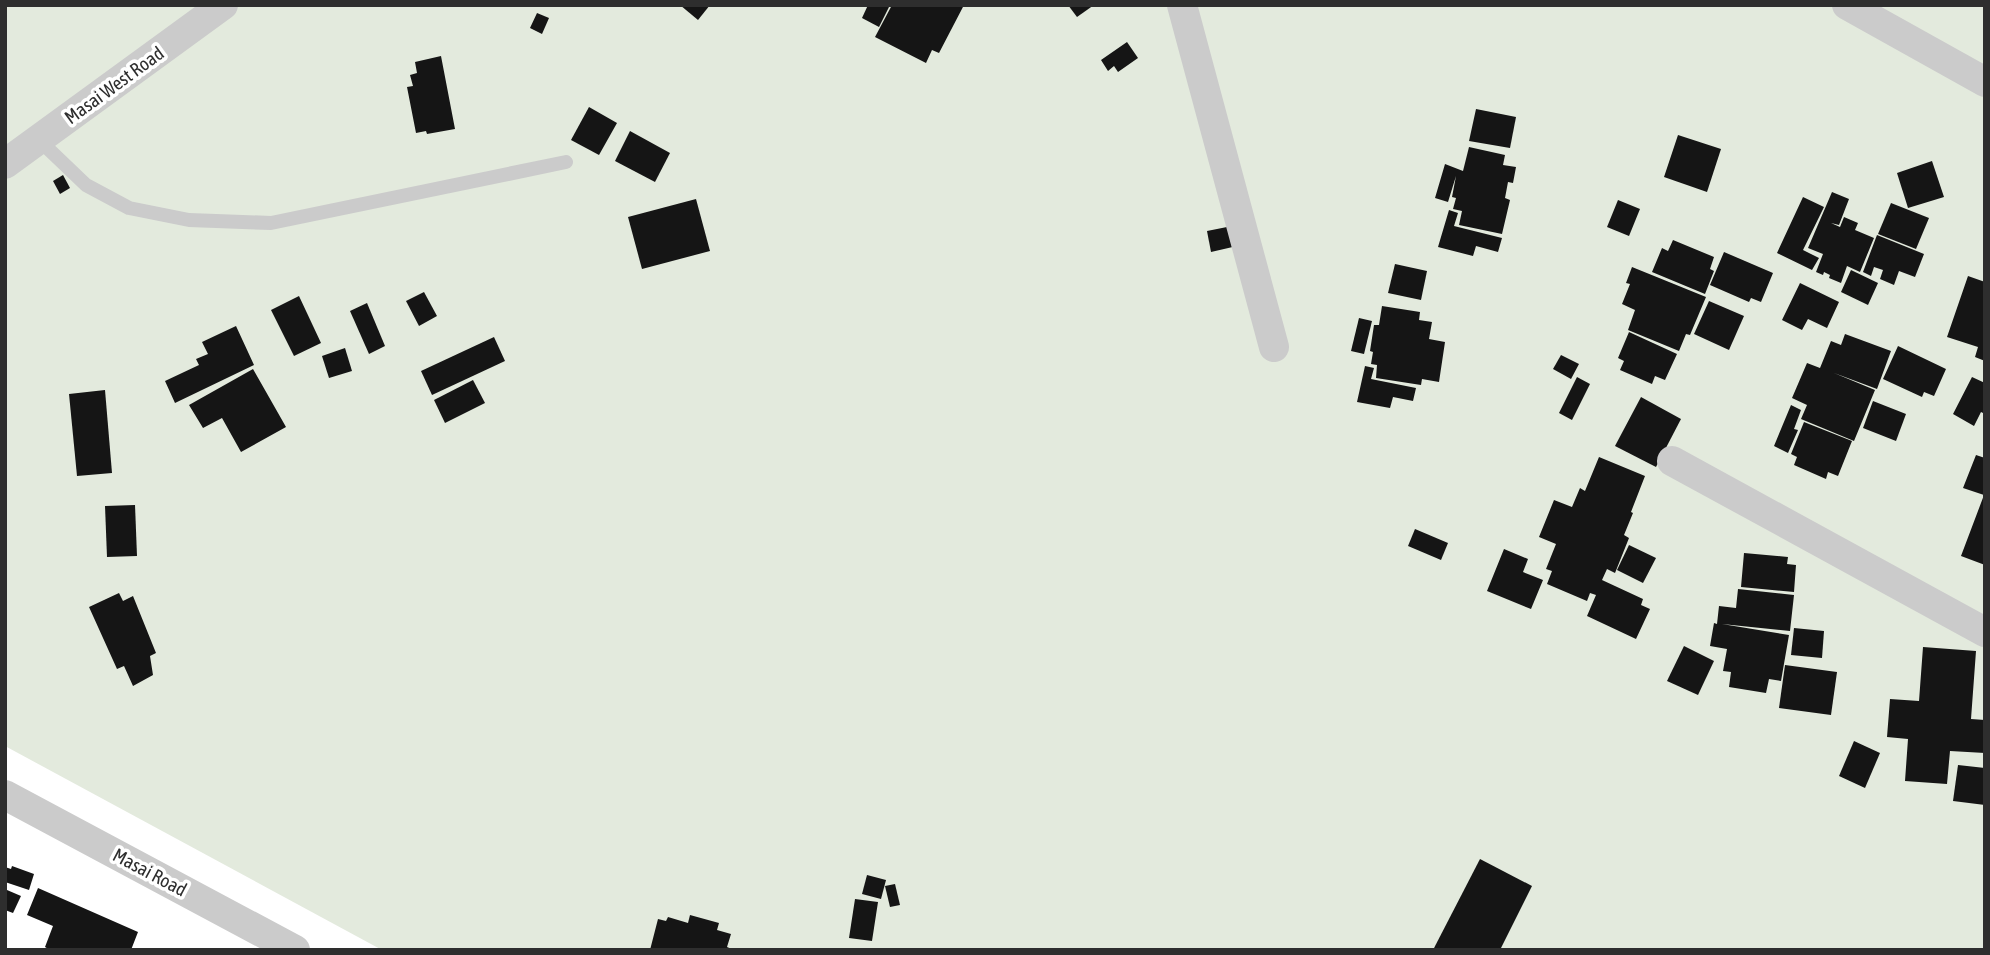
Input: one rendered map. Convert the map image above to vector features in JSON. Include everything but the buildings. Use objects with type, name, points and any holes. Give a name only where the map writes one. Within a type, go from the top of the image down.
[{"type":"street","name":"Masai West Road","points":[[5,164],[223,5]]},
{"type":"street","points":[[1182,5],[1275,347]]},
{"type":"street","points":[[1847,5],[1985,82]]},
{"type":"street","points":[[1672,461],[1985,632]]},
{"type":"street","name":"Masai Road","points":[[5,795],[295,950]]},
{"type":"lane","points":[[39,140],[86,185],[129,208],[189,220],[271,223],[566,162]]},
{"type":"shaded area","points":[[5,5],[1985,5],[1985,950],[382,950],[5,746]]}]
